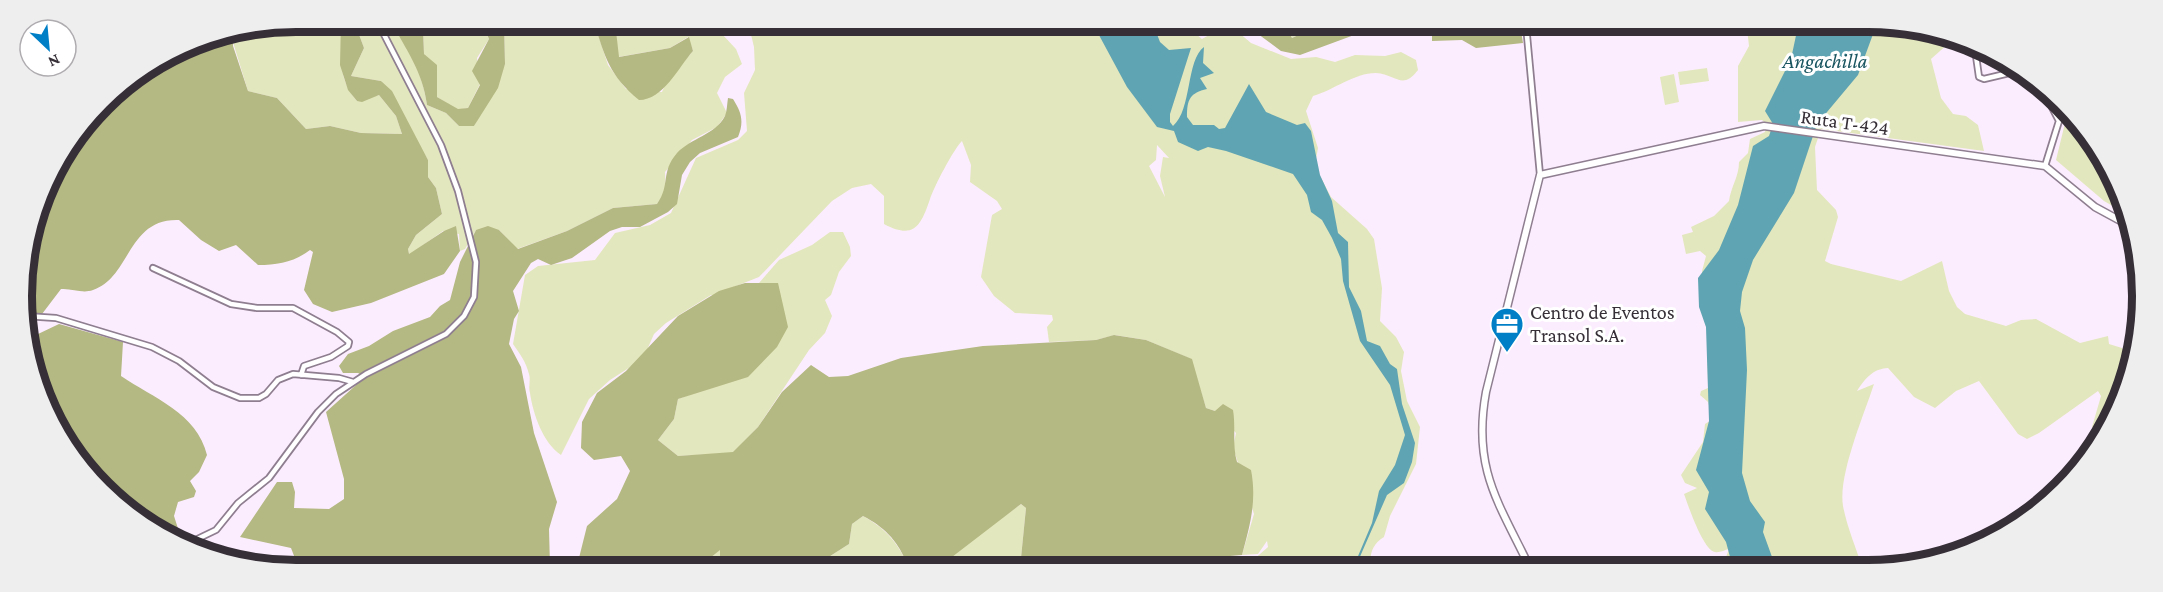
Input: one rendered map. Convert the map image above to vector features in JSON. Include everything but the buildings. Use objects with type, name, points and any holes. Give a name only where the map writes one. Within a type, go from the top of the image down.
[{"type":"street","points":[[195,540],[219,528],[238,503],[274,471],[323,406],[353,382],[451,330],[468,310],[477,283],[476,262],[466,219],[441,145],[383,32]]},
{"type":"street","points":[[1526,560],[1492,492],[1484,460],[1482,426],[1486,393],[1540,175],[1527,32]]},
{"type":"street","points":[[1976,55],[1979,77],[1984,79],[2009,73]]},
{"type":"street","points":[[2052,107],[2059,121],[2045,166],[2095,207],[2120,220]]},
{"type":"street","name":"Ruta T-424","points":[[1540,175],[1764,126],[2045,166]]},
{"type":"street","points":[[153,268],[231,304],[257,308],[293,308],[337,332],[349,342],[348,346],[331,357],[304,366],[301,375]]},
{"type":"street","points":[[32,316],[56,318],[152,347],[178,360],[213,387],[240,398],[259,398],[283,376],[301,375],[349,379],[353,382]]},
{"type":"green space","points":[[279,32],[342,32],[343,72],[350,91],[357,101],[379,95],[396,116],[402,134],[361,133],[330,126],[306,129],[277,98],[248,91],[232,40]]},
{"type":"green space","points":[[341,32],[358,32],[364,48],[351,76],[381,81],[392,91],[428,160],[428,177],[436,188],[442,214],[416,235],[408,249],[409,254],[444,231],[456,226],[460,251],[444,274],[371,303],[332,312],[313,304],[304,290],[313,252],[310,250],[286,262],[258,265],[236,245],[219,251],[201,240],[179,220],[162,222],[149,228],[105,283],[89,291],[61,289],[42,314],[33,320],[32,279],[37,244],[46,211],[59,179],[86,135],[109,109],[135,86],[179,59],[233,40],[248,91],[277,98],[306,129],[330,126],[361,133],[402,134],[396,116],[379,95],[362,102],[357,101],[348,90],[340,65]]},
{"type":"green space","points":[[358,32],[397,32],[418,71],[427,105],[446,113],[459,126],[474,126],[505,64],[504,32],[597,32],[608,65],[626,89],[662,92],[666,83],[693,51],[688,37],[670,48],[618,57],[616,32],[721,32],[736,49],[742,64],[725,77],[717,93],[727,113],[717,127],[692,140],[665,172],[666,191],[657,204],[613,208],[567,231],[517,249],[499,230],[476,230],[465,249],[460,251],[459,234],[443,231],[409,255],[408,249],[416,235],[442,214],[436,188],[428,177],[428,160],[381,81],[351,76],[364,48]]},
{"type":"green space","points":[[397,32],[423,32],[424,54],[437,65],[437,97],[458,109],[468,108],[480,85],[472,71],[489,39],[486,32],[504,32],[505,64],[498,88],[474,126],[459,126],[446,113],[427,105],[422,82]]},
{"type":"green space","points":[[423,32],[486,32],[489,39],[477,58],[480,84],[468,108],[458,110],[437,97],[436,82],[424,54]]},
{"type":"green space","points":[[597,32],[616,32],[619,57],[670,48],[689,37],[693,51],[663,89],[648,99],[639,100],[614,74]]},
{"type":"green space","points":[[750,32],[1194,32],[1202,39],[1214,32],[1238,32],[1251,43],[1291,59],[1316,57],[1335,62],[1355,55],[1385,56],[1401,52],[1416,60],[1418,70],[1408,79],[1398,80],[1376,73],[1360,76],[1313,96],[1306,111],[1318,148],[1316,159],[1319,174],[1331,197],[1367,229],[1374,239],[1382,288],[1380,321],[1396,337],[1404,352],[1401,371],[1407,401],[1420,427],[1416,464],[1390,516],[1384,537],[1372,550],[1370,560],[1253,560],[1268,547],[1267,541],[1258,554],[1242,555],[1254,514],[1233,447],[1236,433],[1215,411],[1206,408],[1191,359],[1146,340],[1115,335],[1096,340],[1049,342],[1047,327],[1053,320],[1052,315],[1015,313],[994,296],[981,277],[992,215],[1002,209],[997,201],[970,182],[971,165],[962,141],[944,169],[923,217],[915,228],[903,231],[884,224],[884,196],[871,184],[852,188],[832,201],[759,277],[718,296],[711,295],[666,323],[654,334],[647,350],[635,364],[610,380],[589,399],[561,455],[544,436],[536,419],[529,390],[530,376],[513,344],[525,275],[538,266],[595,260],[615,233],[650,225],[671,213],[696,158],[738,140],[747,131],[744,93],[755,70]],"holes":[[[1157,145],[1169,158],[1163,157],[1160,176],[1165,197],[1149,166],[1156,160]]]},
{"type":"green space","points":[[1248,32],[1289,32],[1292,38],[1305,32],[1362,32],[1300,55],[1281,51],[1258,34]]},
{"type":"green space","points":[[1289,32],[1305,32],[1292,38]]},
{"type":"green space","points":[[1438,32],[1521,32],[1523,43],[1476,48],[1462,40],[1432,41],[1432,36]]},
{"type":"green space","points":[[1747,32],[1884,32],[1919,37],[1947,45],[1931,59],[1941,98],[1953,114],[1966,116],[1978,125],[1984,151],[1821,129],[1815,147],[1817,190],[1836,210],[1838,217],[1825,261],[1901,281],[1942,261],[1949,291],[1957,307],[1965,314],[2006,326],[2021,320],[2036,319],[2080,343],[2108,336],[2109,344],[2122,348],[2125,352],[2111,397],[2095,430],[2092,427],[2101,396],[2098,391],[2027,439],[2018,434],[1979,381],[1956,391],[1935,408],[1914,397],[1888,368],[1870,375],[1857,391],[1874,384],[1848,462],[1842,493],[1847,522],[1860,560],[1725,560],[1729,549],[1715,552],[1710,549],[1696,526],[1684,494],[1697,488],[1685,483],[1681,475],[1703,442],[1705,424],[1713,419],[1708,402],[1700,395],[1701,391],[1708,388],[1707,330],[1704,319],[1702,271],[1706,256],[1700,251],[1686,254],[1682,235],[1693,232],[1691,227],[1714,216],[1729,201],[1739,162],[1748,153],[1750,139],[1765,132],[1767,124],[1762,120],[1738,122],[1738,66],[1749,46]]},
{"type":"green space","points":[[1707,68],[1709,81],[1680,85],[1678,72]]},
{"type":"green space","points":[[1674,74],[1679,102],[1665,105],[1660,77]]},
{"type":"green space","points":[[728,98],[733,99],[740,113],[741,127],[738,137],[700,153],[690,162],[682,175],[677,204],[668,212],[640,227],[622,227],[610,231],[572,258],[551,265],[538,259],[531,263],[513,291],[519,311],[514,319],[509,344],[521,367],[534,433],[557,502],[549,529],[550,560],[296,560],[291,548],[240,537],[277,482],[292,482],[295,492],[294,508],[329,509],[344,499],[344,479],[326,412],[365,377],[358,373],[343,373],[339,366],[348,354],[369,346],[393,331],[430,317],[440,306],[450,300],[460,262],[476,230],[488,226],[499,230],[518,249],[567,231],[613,208],[657,204],[664,190],[669,167],[677,153],[715,128],[726,114]]},
{"type":"green space","points":[[2065,121],[2096,164],[2116,208],[2104,201],[2056,160]]},
{"type":"green space","points":[[830,232],[843,232],[850,247],[851,256],[839,272],[831,295],[825,300],[832,316],[825,333],[809,350],[758,427],[733,453],[678,456],[658,440],[674,419],[678,399],[700,391],[778,284],[759,283],[779,260],[812,245]]},
{"type":"green space","points":[[745,283],[778,283],[788,327],[777,347],[748,377],[678,399],[674,419],[658,440],[678,456],[733,452],[758,427],[782,392],[811,365],[829,377],[848,376],[901,358],[983,346],[1096,340],[1114,335],[1146,340],[1192,359],[1206,408],[1215,411],[1223,404],[1233,410],[1237,462],[1251,470],[1253,481],[1252,513],[1242,555],[1220,560],[1018,560],[1021,558],[1026,508],[1021,504],[952,557],[943,560],[905,560],[889,534],[863,516],[852,524],[849,544],[824,560],[720,560],[720,550],[709,560],[677,558],[676,560],[578,560],[587,526],[617,499],[630,471],[621,456],[594,460],[581,448],[582,422],[597,393],[626,371],[678,316],[719,291]]},
{"type":"green space","points":[[59,324],[123,342],[121,376],[172,408],[194,428],[202,440],[207,455],[199,472],[190,481],[196,491],[194,497],[178,502],[174,516],[180,533],[135,506],[109,483],[86,457],[67,428],[52,397],[34,334]]},
{"type":"green space","points":[[1021,504],[1026,508],[1021,558],[1018,560],[909,560],[980,534]]},
{"type":"green space","points":[[863,516],[877,525],[898,546],[905,560],[824,560],[849,544],[852,524]]},
{"type":"green space","points":[[720,549],[720,560],[709,560]]},
{"type":"water","points":[[1097,32],[1156,32],[1160,42],[1169,50],[1191,48],[1170,114],[1170,122],[1173,126],[1183,109],[1194,63],[1198,53],[1204,47],[1203,63],[1214,73],[1200,78],[1207,89],[1193,95],[1189,101],[1187,117],[1193,125],[1214,125],[1219,129],[1225,128],[1249,84],[1266,112],[1297,125],[1305,123],[1311,131],[1320,175],[1332,201],[1338,233],[1348,242],[1349,287],[1361,311],[1367,341],[1380,346],[1390,364],[1397,369],[1402,404],[1415,443],[1412,462],[1404,483],[1387,495],[1359,560],[1356,560],[1372,523],[1379,491],[1395,465],[1405,435],[1390,385],[1360,341],[1343,281],[1341,259],[1332,238],[1322,220],[1311,212],[1307,195],[1293,174],[1226,151],[1208,147],[1198,151],[1178,142],[1174,131],[1157,127],[1127,87]]},
{"type":"water","name":"Angachilla","points":[[1797,32],[1874,32],[1858,75],[1817,124],[1794,193],[1753,260],[1742,292],[1740,311],[1745,328],[1747,370],[1742,473],[1750,501],[1765,522],[1763,532],[1773,560],[1731,560],[1726,542],[1705,509],[1709,492],[1696,470],[1709,421],[1706,327],[1699,307],[1698,278],[1719,250],[1738,205],[1753,146],[1769,136],[1773,124],[1765,111],[1791,59]]},
{"type":"place","name":"Centro de Eventos Transol S.A.","points":[[1507,353]]}]
